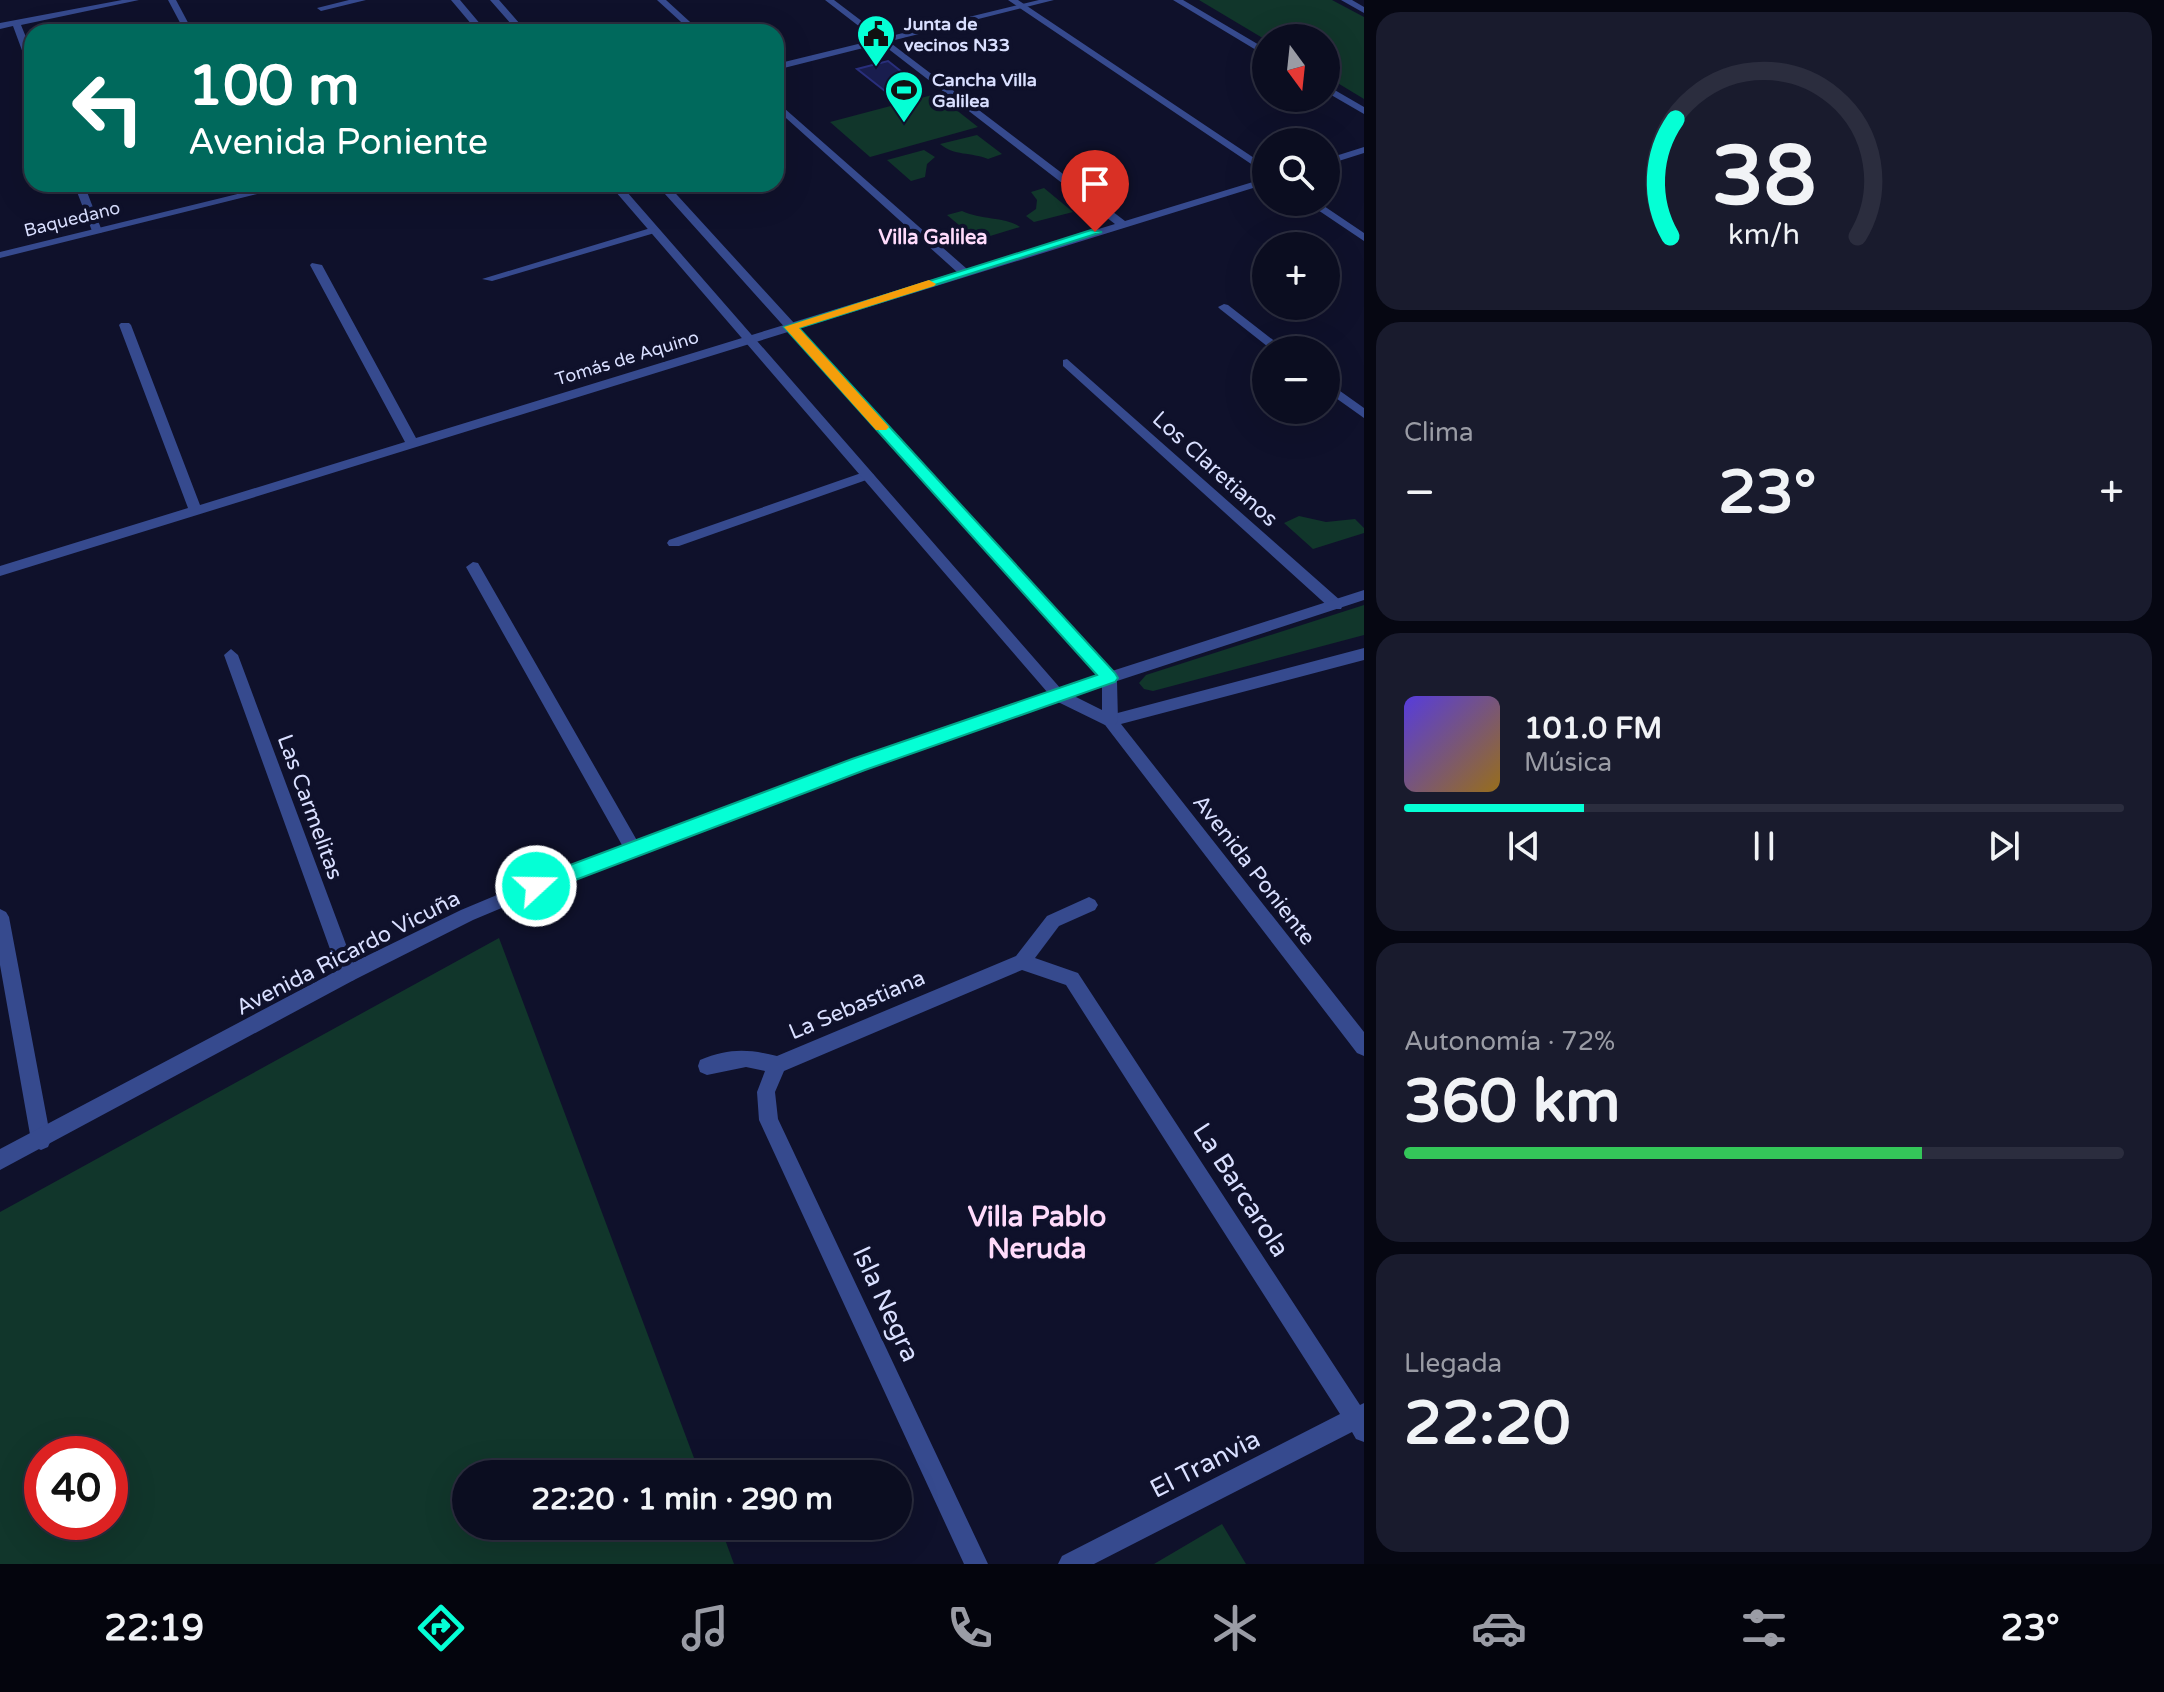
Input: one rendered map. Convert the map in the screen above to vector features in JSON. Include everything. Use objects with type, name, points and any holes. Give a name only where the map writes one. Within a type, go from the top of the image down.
[{"type":"street","points":[[0,26],[135,0]]},
{"type":"street","points":[[172,0],[185,24]]},
{"type":"street","points":[[321,8],[362,0]]},
{"type":"street","points":[[455,0],[476,24]]},
{"type":"street","points":[[494,0],[516,24]]},
{"type":"street","points":[[661,0],[688,24]]},
{"type":"street","points":[[829,0],[1122,224]]},
{"type":"street","points":[[1012,0],[1252,162]]},
{"type":"street","points":[[784,65],[1050,0]]},
{"type":"street","points":[[1177,0],[1252,45]]},
{"type":"street","points":[[1345,0],[1364,10]]},
{"type":"street","points":[[16,23],[24,44]]},
{"type":"street","points":[[1340,96],[1364,111]]},
{"type":"street","points":[[784,111],[964,273]]},
{"type":"street","points":[[1340,158],[1364,150]]},
{"type":"street","name":"Tomás de Aquino","points":[[0,571],[1252,185]]},
{"type":"street","points":[[82,192],[97,231]]},
{"type":"street","name":"Baquedano","points":[[0,255],[250,192]]},
{"type":"street","name":"Avenida Poniente","points":[[621,192],[1058,695],[1110,721],[1364,1047]]},
{"type":"street","points":[[668,192],[1109,678],[1110,721],[1364,654]]},
{"type":"street","points":[[1332,216],[1364,238]]},
{"type":"street","points":[[488,279],[654,230]]},
{"type":"street","points":[[316,265],[413,444]]},
{"type":"street","points":[[1224,307],[1262,336]]},
{"type":"street","points":[[125,325],[196,511]]},
{"type":"street","name":"Los Claretianos","points":[[1067,363],[1336,605]]},
{"type":"street","points":[[1340,396],[1364,414]]},
{"type":"street","points":[[674,543],[867,475]]},
{"type":"street","points":[[473,567],[633,849]]},
{"type":"street","name":"Avenida Ricardo Vicuña","points":[[0,1160],[348,974],[467,915],[859,765],[1058,695],[1364,595]]},
{"type":"street","name":"Las Carmelitas","points":[[231,655],[348,974]]},
{"type":"street","points":[[1022,962],[1053,921],[1089,905]]},
{"type":"street","points":[[0,917],[41,1140]]},
{"type":"street","name":"La Barcarola","points":[[1022,962],[1072,979],[1361,1421]]},
{"type":"street","name":"La Sebastiana","points":[[707,1066],[746,1058],[777,1065],[1022,962]]},
{"type":"street","name":"Isla Negra","points":[[777,1065],[766,1092],[769,1120],[976,1564]]},
{"type":"street","name":"El Tranvia","points":[[1070,1564],[1361,1421]]},
{"type":"green space","points":[[1199,0],[1332,0],[1364,17],[1364,99],[1340,84],[1340,24],[1252,24],[1252,32]]},
{"type":"green space","name":"Cancha Villa Galilea","points":[[936,94],[978,127],[870,157],[830,122]]},
{"type":"green space","points":[[977,135],[1002,154],[988,159],[951,150],[940,144]]},
{"type":"green space","points":[[924,150],[935,157],[927,164],[925,177],[911,181],[887,160]]},
{"type":"green space","points":[[1044,188],[1073,212],[1034,222],[1026,216],[1036,209],[1037,200],[1031,192]]},
{"type":"green space","points":[[962,211],[1020,227],[977,240],[947,215]]},
{"type":"green space","points":[[1299,516],[1326,522],[1355,519],[1364,528],[1364,533],[1313,549],[1284,523]]},
{"type":"green space","points":[[1364,605],[1364,635],[1153,691],[1144,689],[1139,683],[1146,675]]},
{"type":"green space","points":[[499,938],[695,1460],[452,1460],[452,1540],[725,1540],[734,1564],[0,1564],[0,1212]]},
{"type":"green space","points":[[1222,1524],[1246,1564],[1154,1564]]},
{"type":"building","points":[[888,61],[921,87],[890,95],[857,69]]},
{"type":"slow traffic","points":[[881,427],[790,327],[929,284]]},
{"type":"place","name":"Junta de vecinos N33","points":[[876,68]]},
{"type":"place","name":"Cancha Villa Galilea","points":[[904,124]]},
{"type":"district","name":"Villa Galilea","points":[[933,238]]},
{"type":"district","name":"Villa Pablo Neruda","points":[[1037,1233]]},
{"type":"route","points":[[536,886],[859,765],[1109,678],[790,327],[1095,232]]}]
